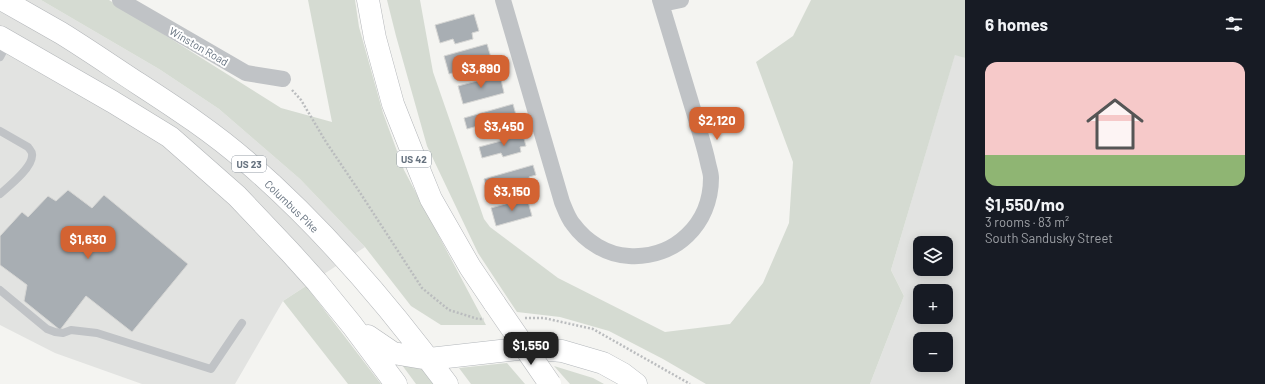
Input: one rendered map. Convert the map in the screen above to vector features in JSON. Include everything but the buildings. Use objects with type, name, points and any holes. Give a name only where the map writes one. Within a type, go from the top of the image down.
[{"type":"main road","name":"Columbus Pike","points":[[3,0],[60,33],[162,99],[214,135],[247,162],[299,210],[362,277],[447,384]]},
{"type":"main road","name":"US 42","points":[[368,0],[375,38],[393,104],[431,198],[470,267],[550,384]]},
{"type":"main road","name":"US 23","points":[[3,45],[113,102],[170,137],[237,196],[290,252],[352,325],[396,384]]},
{"type":"main road","points":[[352,325],[393,353],[428,359],[527,348],[562,351],[603,363],[623,374],[636,384]]},
{"type":"street","name":"Winston Road","points":[[120,0],[246,73],[283,78]]},
{"type":"street","points":[[503,0],[562,202],[572,224],[590,242],[607,251],[628,256],[648,256],[665,250],[678,243],[689,234],[702,217],[708,201],[711,177],[705,150],[661,2],[681,0]]},
{"type":"lane","points":[[0,132],[28,147],[32,151],[33,156],[28,166],[0,194]]},
{"type":"lane","points":[[0,290],[47,329],[63,333],[71,330],[97,333],[211,369],[242,323]]},
{"type":"shaded area","points":[[0,0],[41,0],[159,69],[219,109],[300,179],[365,247],[283,301],[235,384],[142,384],[55,353],[0,325]]},
{"type":"shaded area","points":[[41,0],[109,0],[281,108],[332,122],[308,0],[355,0],[359,27],[383,113],[404,170],[486,325],[441,325],[411,306],[365,247],[300,179],[219,109],[159,69]]},
{"type":"shaded area","points":[[387,0],[420,0],[433,72],[484,219],[490,227],[558,278],[665,332],[730,324],[763,283],[789,223],[793,162],[756,62],[793,36],[811,0],[965,0],[965,58],[955,55],[891,270],[904,296],[870,384],[706,384],[663,359],[609,331],[560,317],[517,312],[478,253],[427,146]]},
{"type":"shaded area","points":[[955,54],[965,58],[965,384],[870,384],[904,296],[891,270]]},
{"type":"shaded area","points":[[306,286],[381,384],[348,384],[283,301]]},
{"type":"shaded area","points":[[507,363],[525,384],[471,384],[459,368]]},
{"type":"shaded area","points":[[402,365],[425,369],[436,384],[416,384]]},
{"type":"shaded area","points":[[554,366],[593,378],[604,384],[570,384]]}]
